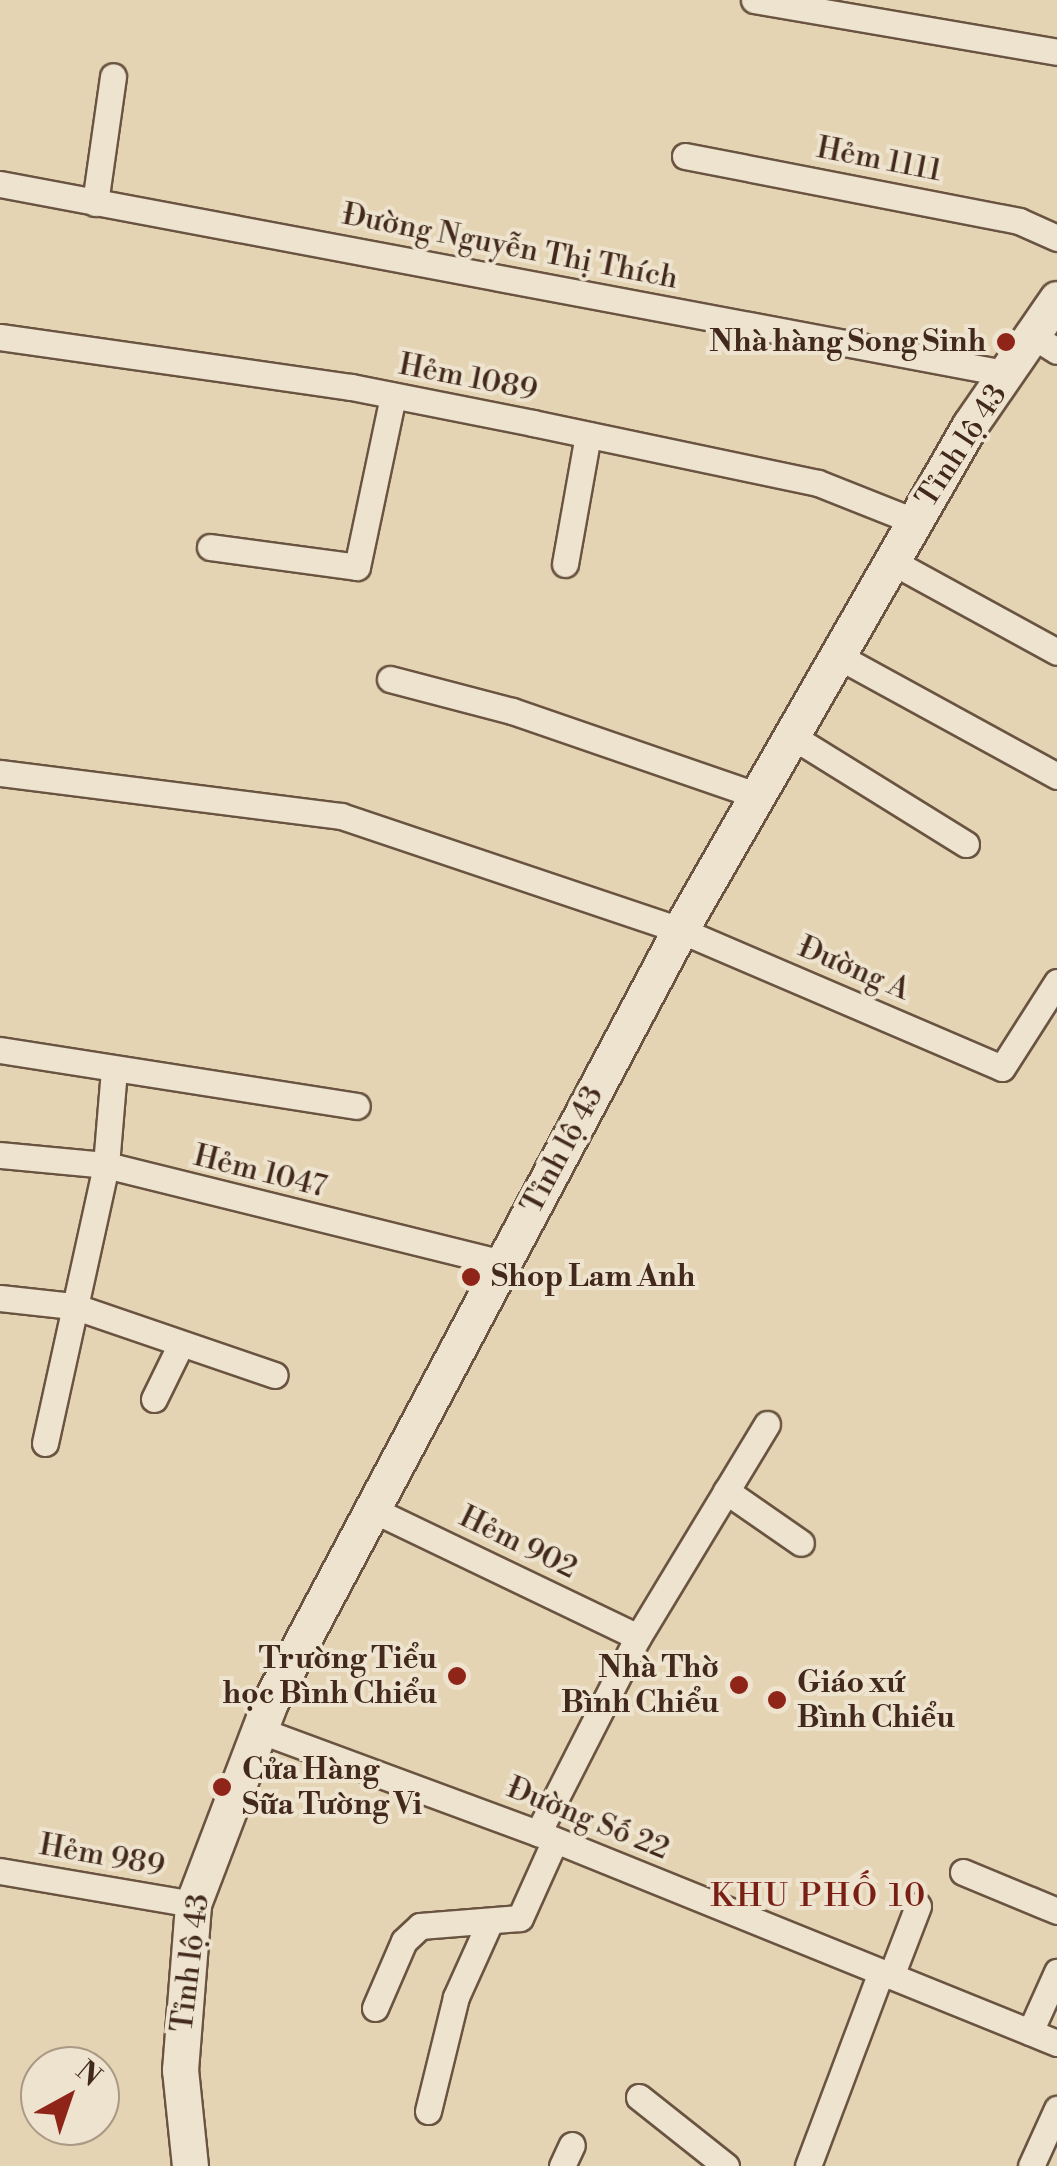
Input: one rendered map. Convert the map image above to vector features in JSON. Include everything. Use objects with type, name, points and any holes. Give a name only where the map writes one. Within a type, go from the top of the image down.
[{"type":"main road","name":"Tỉnh lộ 43","points":[[190,2166],[180,2070],[193,1904],[259,1730],[369,1508],[680,930],[914,521],[1009,374],[1045,344],[1057,299]]},
{"type":"street","points":[[754,0],[1057,52]]},
{"type":"street","points":[[95,202],[113,76]]},
{"type":"street","name":"Hẻm 1111","points":[[685,156],[1019,220],[1057,238]]},
{"type":"street","name":"Đường Nguyễn Thị Thích","points":[[0,184],[1009,374]]},
{"type":"street","name":"Hẻm 1089","points":[[0,337],[393,396],[588,435],[818,483],[914,521]]},
{"type":"street","points":[[210,547],[358,568],[393,396]]},
{"type":"street","points":[[565,564],[588,435]]},
{"type":"street","points":[[891,560],[1057,652]]},
{"type":"street","points":[[836,655],[1057,776]]},
{"type":"street","points":[[390,679],[642,756],[756,796]]},
{"type":"street","points":[[790,734],[966,844]]},
{"type":"street","name":"Đường A","points":[[0,773],[341,816],[680,930],[1002,1068],[1057,982]]},
{"type":"street","points":[[0,1050],[114,1070],[172,1073],[358,1106]]},
{"type":"street","points":[[45,1442],[106,1165],[114,1070]]},
{"type":"street","name":"Hẻm 1047","points":[[0,1155],[106,1165],[503,1264]]},
{"type":"street","points":[[0,1298],[73,1306],[180,1346],[274,1375]]},
{"type":"street","points":[[154,1399],[180,1346]]},
{"type":"street","points":[[375,2008],[414,1929],[520,1918],[546,1837],[638,1638],[767,1424]]},
{"type":"street","points":[[726,1491],[801,1543]]},
{"type":"street","name":"Hẻm 902","points":[[369,1508],[638,1638]]},
{"type":"street","name":"Đường Số 22","points":[[259,1730],[546,1837],[1057,2043]]},
{"type":"street","name":"Hẻm 989","points":[[0,1871],[193,1904]]},
{"type":"street","points":[[963,1872],[1057,1911]]},
{"type":"street","points":[[808,2166],[918,1906]]},
{"type":"street","points":[[428,2111],[456,1997],[489,1924]]},
{"type":"street","points":[[1030,2032],[1057,1972]]},
{"type":"street","points":[[638,2097],[726,2166]]},
{"type":"street","points":[[1031,2166],[1057,2109]]},
{"type":"place","name":"Nhà hàng Song Sinh","points":[[1006,342]]},
{"type":"place","name":"Shop Lam Anh","points":[[471,1277]]},
{"type":"place","name":"Trường Tiểu học Bình Chiểu","points":[[457,1676]]},
{"type":"place","name":"Nhà Thờ Bình Chiểu","points":[[739,1685]]},
{"type":"place","name":"Giáo xứ Bình Chiểu","points":[[777,1700]]},
{"type":"place","name":"Cửa Hàng Sữa Tường Vi","points":[[222,1787]]},
{"type":"district","name":"KHU PHỐ 10","points":[[819,1896]]}]
